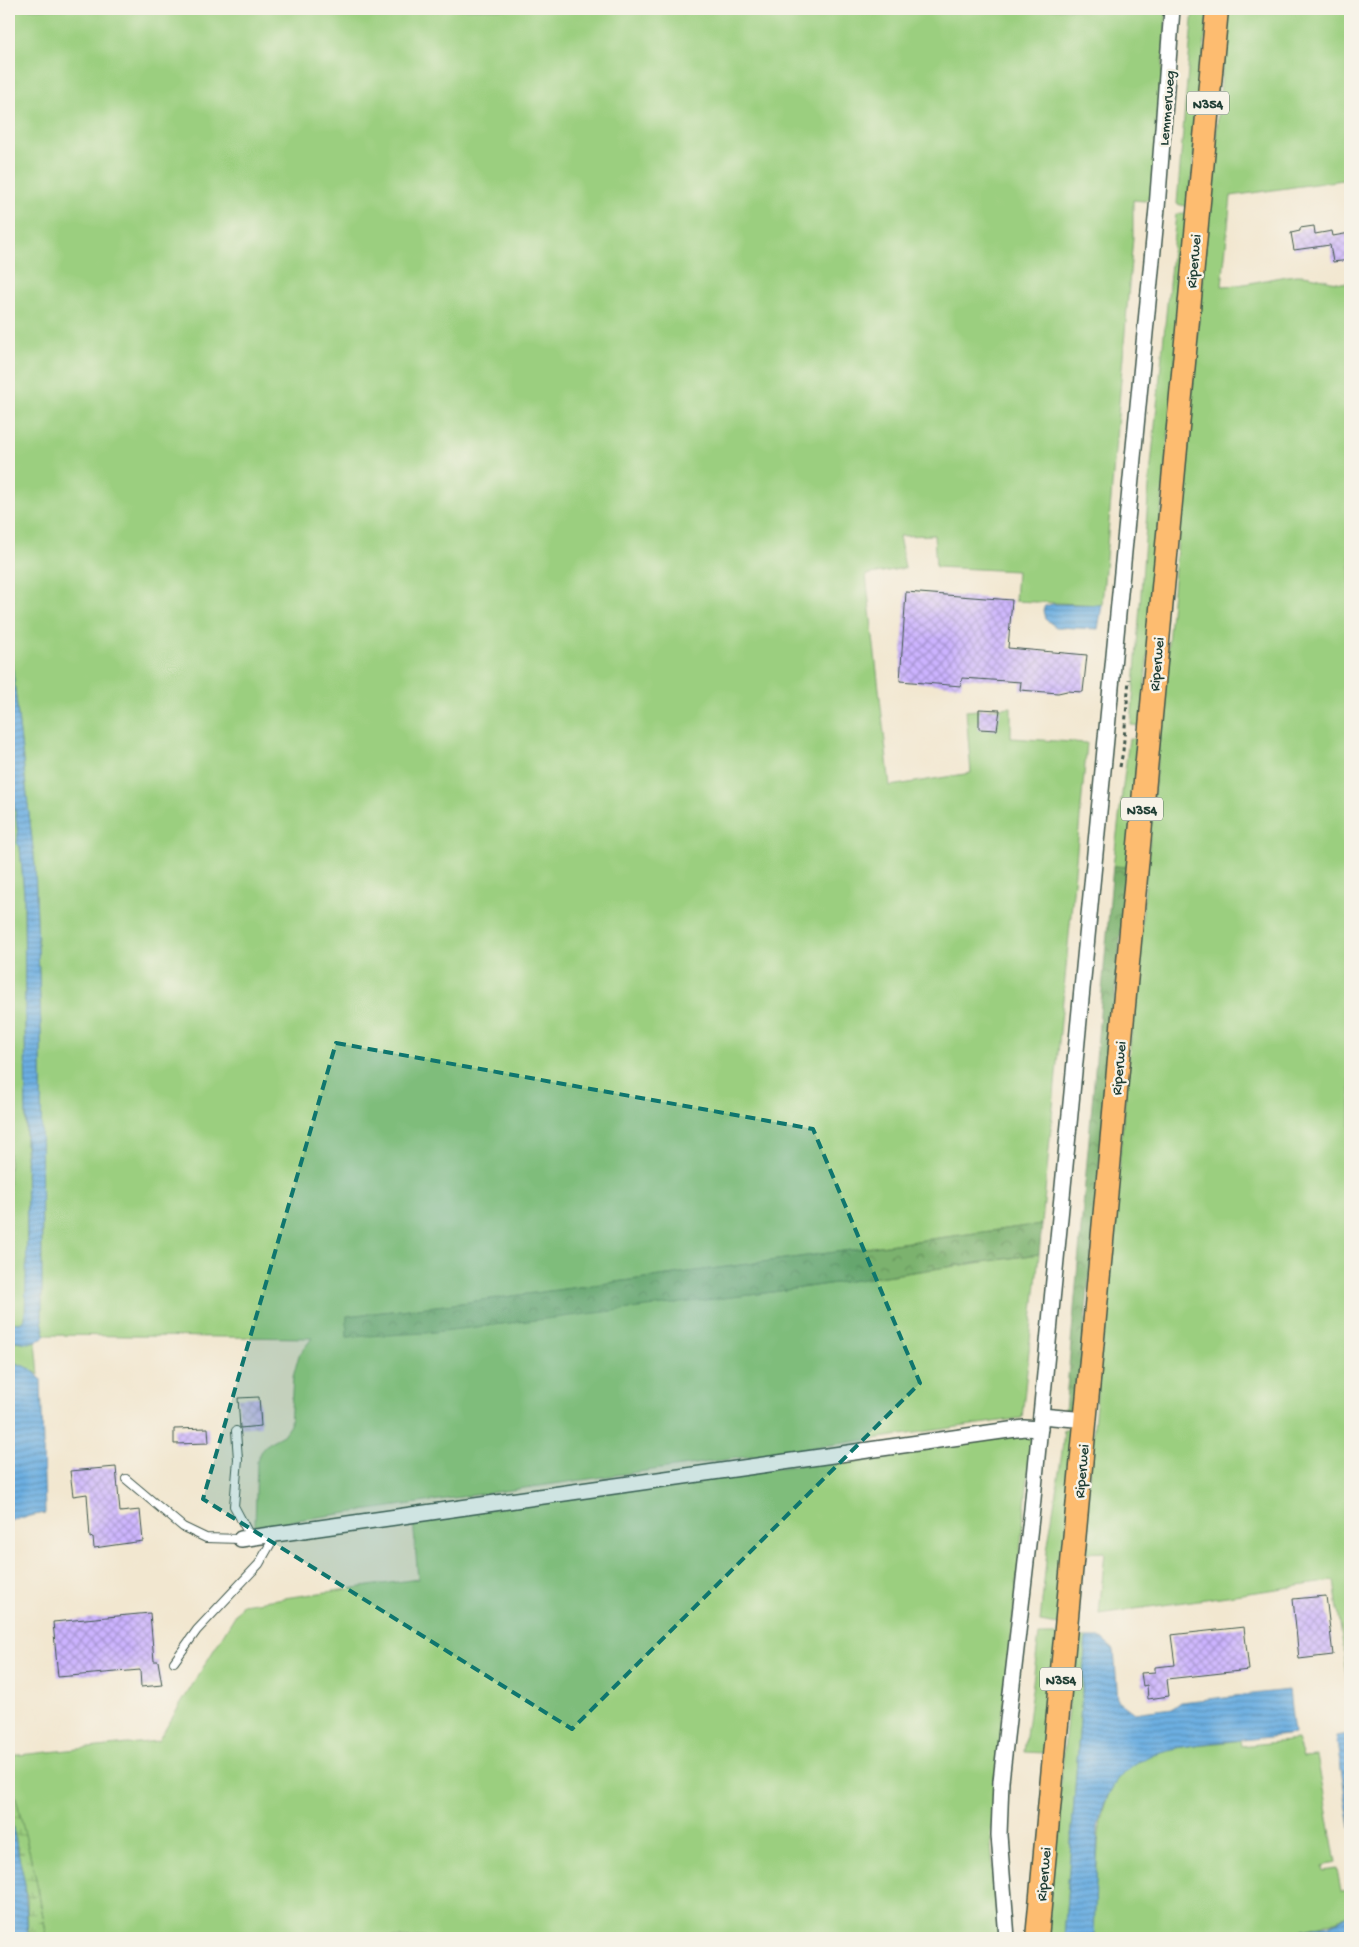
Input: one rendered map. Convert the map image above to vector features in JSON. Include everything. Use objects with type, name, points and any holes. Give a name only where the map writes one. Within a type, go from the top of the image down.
[{"type":"main road","name":"Riperwei","points":[[1037,1938],[1216,9]]},
{"type":"street","name":"Lemmerweg","points":[[1040,1423],[1157,208],[1172,9]]},
{"type":"street","points":[[246,1538],[1024,1428],[1040,1423],[1086,1420]]},
{"type":"street","points":[[1007,1938],[1001,1875],[1000,1803],[1040,1423]]},
{"type":"lane","points":[[126,1479],[183,1527],[206,1538],[246,1538],[234,1506],[238,1459],[236,1431]]},
{"type":"lane","points":[[174,1662],[197,1630],[260,1564],[276,1534]]},
{"type":"highlighted area","points":[[336,1043],[813,1129],[920,1383],[572,1729],[203,1499]]},
{"type":"green space","points":[[9,9],[1167,9],[1153,195],[1145,201],[1133,200],[1133,237],[1102,605],[1015,601],[1017,571],[936,567],[934,535],[899,536],[905,568],[866,575],[890,786],[971,773],[966,711],[1011,707],[1011,738],[1087,743],[1042,1224],[454,1304],[347,1316],[347,1337],[758,1294],[1039,1254],[1022,1418],[255,1526],[257,1461],[260,1452],[268,1443],[283,1435],[290,1425],[293,1377],[299,1355],[312,1338],[45,1335],[42,1320],[41,1030],[35,866],[9,637]]},
{"type":"green space","points":[[1193,9],[1208,9],[1189,207],[1177,204]]},
{"type":"green space","points":[[1228,9],[1350,9],[1350,179],[1231,196],[1222,286],[1241,285],[1296,275],[1350,283],[1350,1696],[1334,1581],[1099,1614],[1105,1552],[1082,1553]]},
{"type":"green space","points":[[1176,214],[1189,214],[1141,726],[1131,725],[1149,486]]},
{"type":"green space","points":[[1129,738],[1139,739],[1127,867],[1113,866]]},
{"type":"green space","points":[[9,763],[24,893],[27,1277],[25,1319],[20,1323],[9,1322]]},
{"type":"green space","points":[[1113,866],[1127,867],[1077,1410],[1065,1411]]},
{"type":"green space","points":[[1042,1224],[1039,1254],[758,1294],[426,1333],[347,1337],[347,1316],[454,1304]]},
{"type":"green space","points":[[9,1340],[36,1342],[39,1375],[31,1369],[9,1360]]},
{"type":"green space","points":[[1076,1428],[1058,1625],[1040,1622],[1047,1551],[1064,1429]]},
{"type":"green space","points":[[1024,1433],[1032,1440],[996,1777],[991,1844],[999,1938],[47,1938],[36,1879],[13,1786],[9,1779],[9,1756],[158,1741],[242,1604],[418,1579],[413,1520]]},
{"type":"green space","points":[[1039,1635],[1057,1635],[1046,1753],[1024,1752]]},
{"type":"green space","points":[[1082,1638],[1086,1638],[1064,1938],[1046,1938],[1074,1644]]},
{"type":"green space","points":[[1240,1740],[1241,1746],[1297,1740],[1303,1757],[1317,1756],[1336,1863],[1323,1866],[1324,1871],[1337,1869],[1341,1891],[1350,1890],[1350,1915],[1322,1925],[1292,1932],[1259,1936],[1191,1939],[1094,1938],[1100,1829],[1108,1797],[1115,1783],[1125,1771],[1139,1761],[1157,1753],[1188,1746]]},
{"type":"green space","points":[[9,1779],[13,1786],[36,1879],[47,1938],[28,1938],[27,1896],[9,1810]]},
{"type":"water","points":[[1053,604],[1102,605],[1098,629],[1056,627],[1045,619],[1043,610],[1045,606]]},
{"type":"water","points":[[9,637],[35,866],[41,1030],[42,1320],[45,1335],[42,1339],[28,1343],[9,1340],[9,1322],[20,1323],[25,1319],[27,1237],[24,893],[9,763]]},
{"type":"water","points":[[9,1360],[31,1369],[41,1379],[45,1513],[9,1520]]},
{"type":"water","points":[[1086,1638],[1100,1638],[1114,1650],[1118,1701],[1134,1713],[1173,1708],[1181,1702],[1289,1690],[1294,1734],[1177,1748],[1141,1760],[1126,1770],[1114,1785],[1105,1803],[1098,1827],[1094,1938],[1064,1938]]},
{"type":"water","points":[[1350,1734],[1350,1828],[1336,1736]]},
{"type":"water","points":[[9,1810],[25,1884],[28,1938],[9,1938]]},
{"type":"water","points":[[1350,1915],[1350,1938],[1266,1938],[1329,1925]]},
{"type":"building","points":[[1314,226],[1315,234],[1332,231],[1333,236],[1350,233],[1350,260],[1333,262],[1330,245],[1294,250],[1291,233],[1300,231],[1300,228]]},
{"type":"building","points":[[906,592],[1012,600],[1008,648],[1087,655],[1083,692],[1067,691],[1058,693],[1020,690],[1021,682],[962,678],[961,686],[900,681]]},
{"type":"building","points":[[979,709],[1000,710],[997,730],[979,729]]},
{"type":"building","points":[[259,1397],[261,1426],[240,1428],[238,1398]]},
{"type":"building","points":[[208,1428],[209,1443],[174,1444],[174,1429]]},
{"type":"building","points":[[116,1467],[120,1512],[140,1510],[143,1541],[94,1548],[93,1537],[90,1538],[87,1494],[73,1496],[70,1471]]},
{"type":"building","points":[[1326,1596],[1333,1655],[1299,1659],[1293,1599]]},
{"type":"building","points":[[150,1613],[154,1661],[158,1661],[162,1685],[141,1687],[140,1670],[58,1677],[53,1622]]},
{"type":"building","points":[[1244,1627],[1249,1670],[1167,1679],[1169,1696],[1148,1699],[1147,1685],[1143,1686],[1141,1673],[1155,1672],[1155,1667],[1175,1665],[1171,1635]]}]
